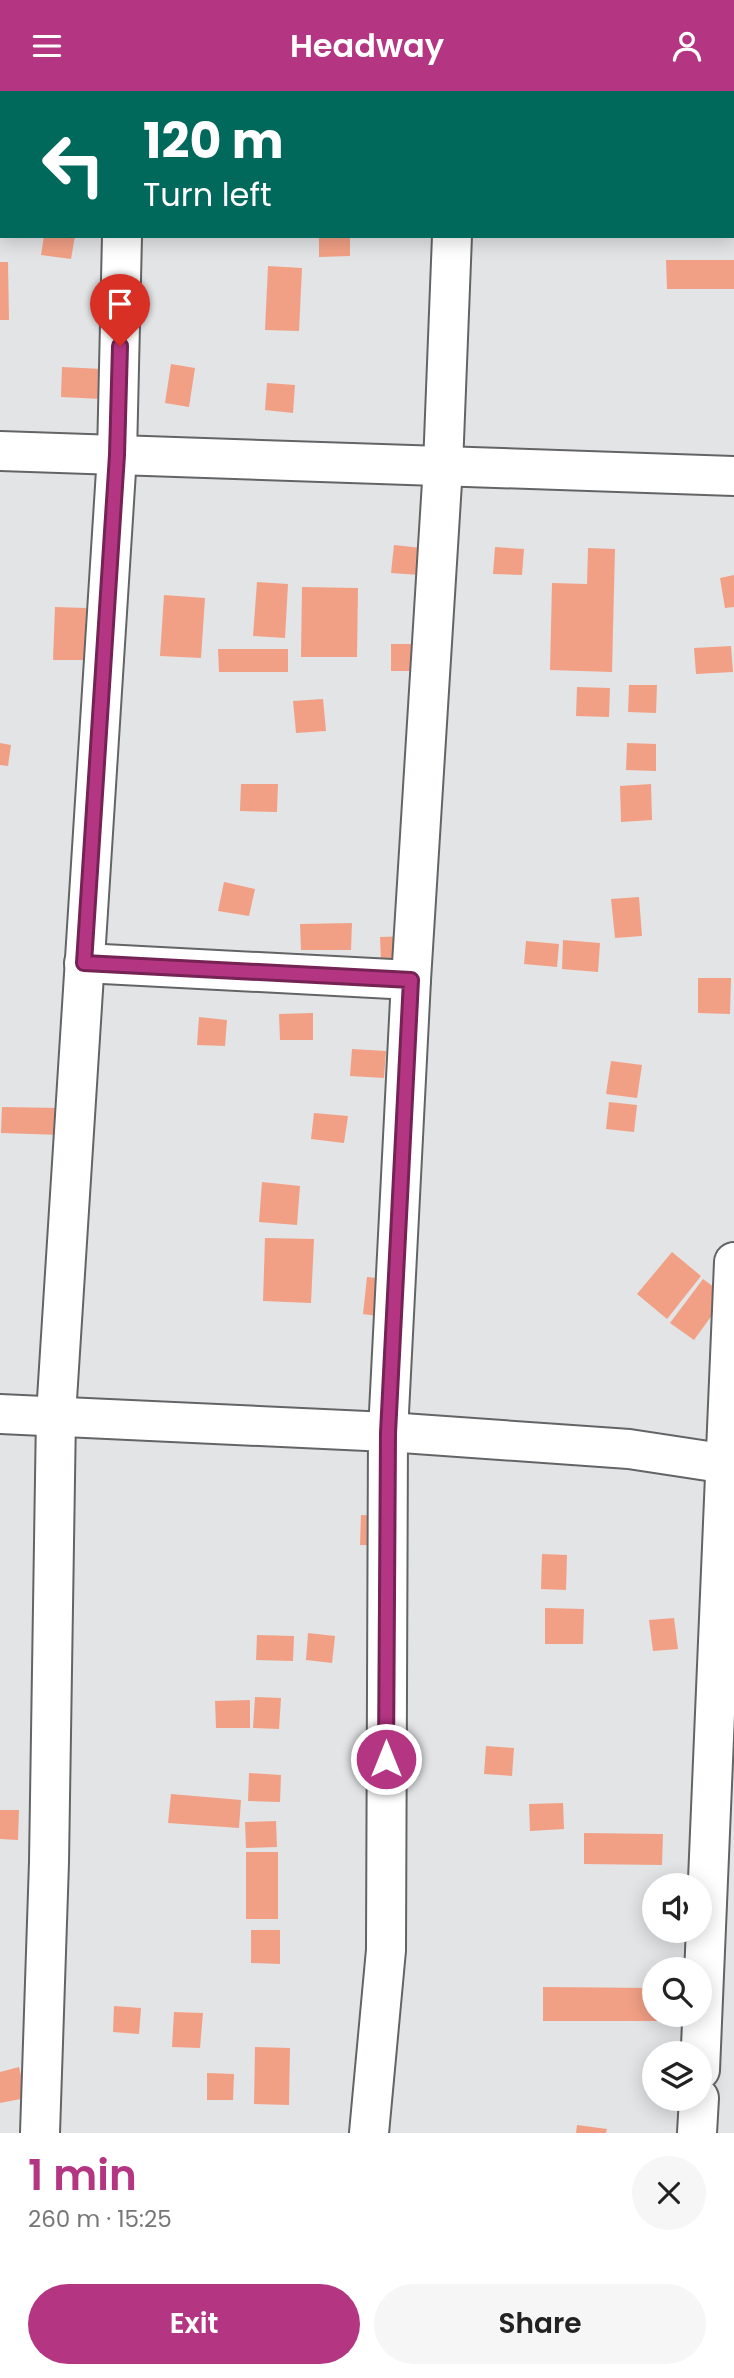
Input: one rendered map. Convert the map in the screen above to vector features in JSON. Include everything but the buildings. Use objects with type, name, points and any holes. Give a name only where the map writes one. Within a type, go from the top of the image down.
[{"type":"street","points":[[40,2133],[50,1862],[56,1415],[117,455],[122,238]]},
{"type":"street","points":[[369,2133],[386,1949],[388,1433],[411,980],[443,466],[452,238]]},
{"type":"street","points":[[0,451],[734,476]]},
{"type":"street","points":[[84,963],[411,980]]},
{"type":"street","points":[[701,2041],[730,1465],[734,1262]]},
{"type":"street","points":[[0,1414],[629,1448],[730,1465]]},
{"type":"street","points":[[697,2133],[698,2111]]},
{"type":"route","points":[[120,346],[117,455],[84,963],[411,980],[388,1433],[386,1759]]}]
